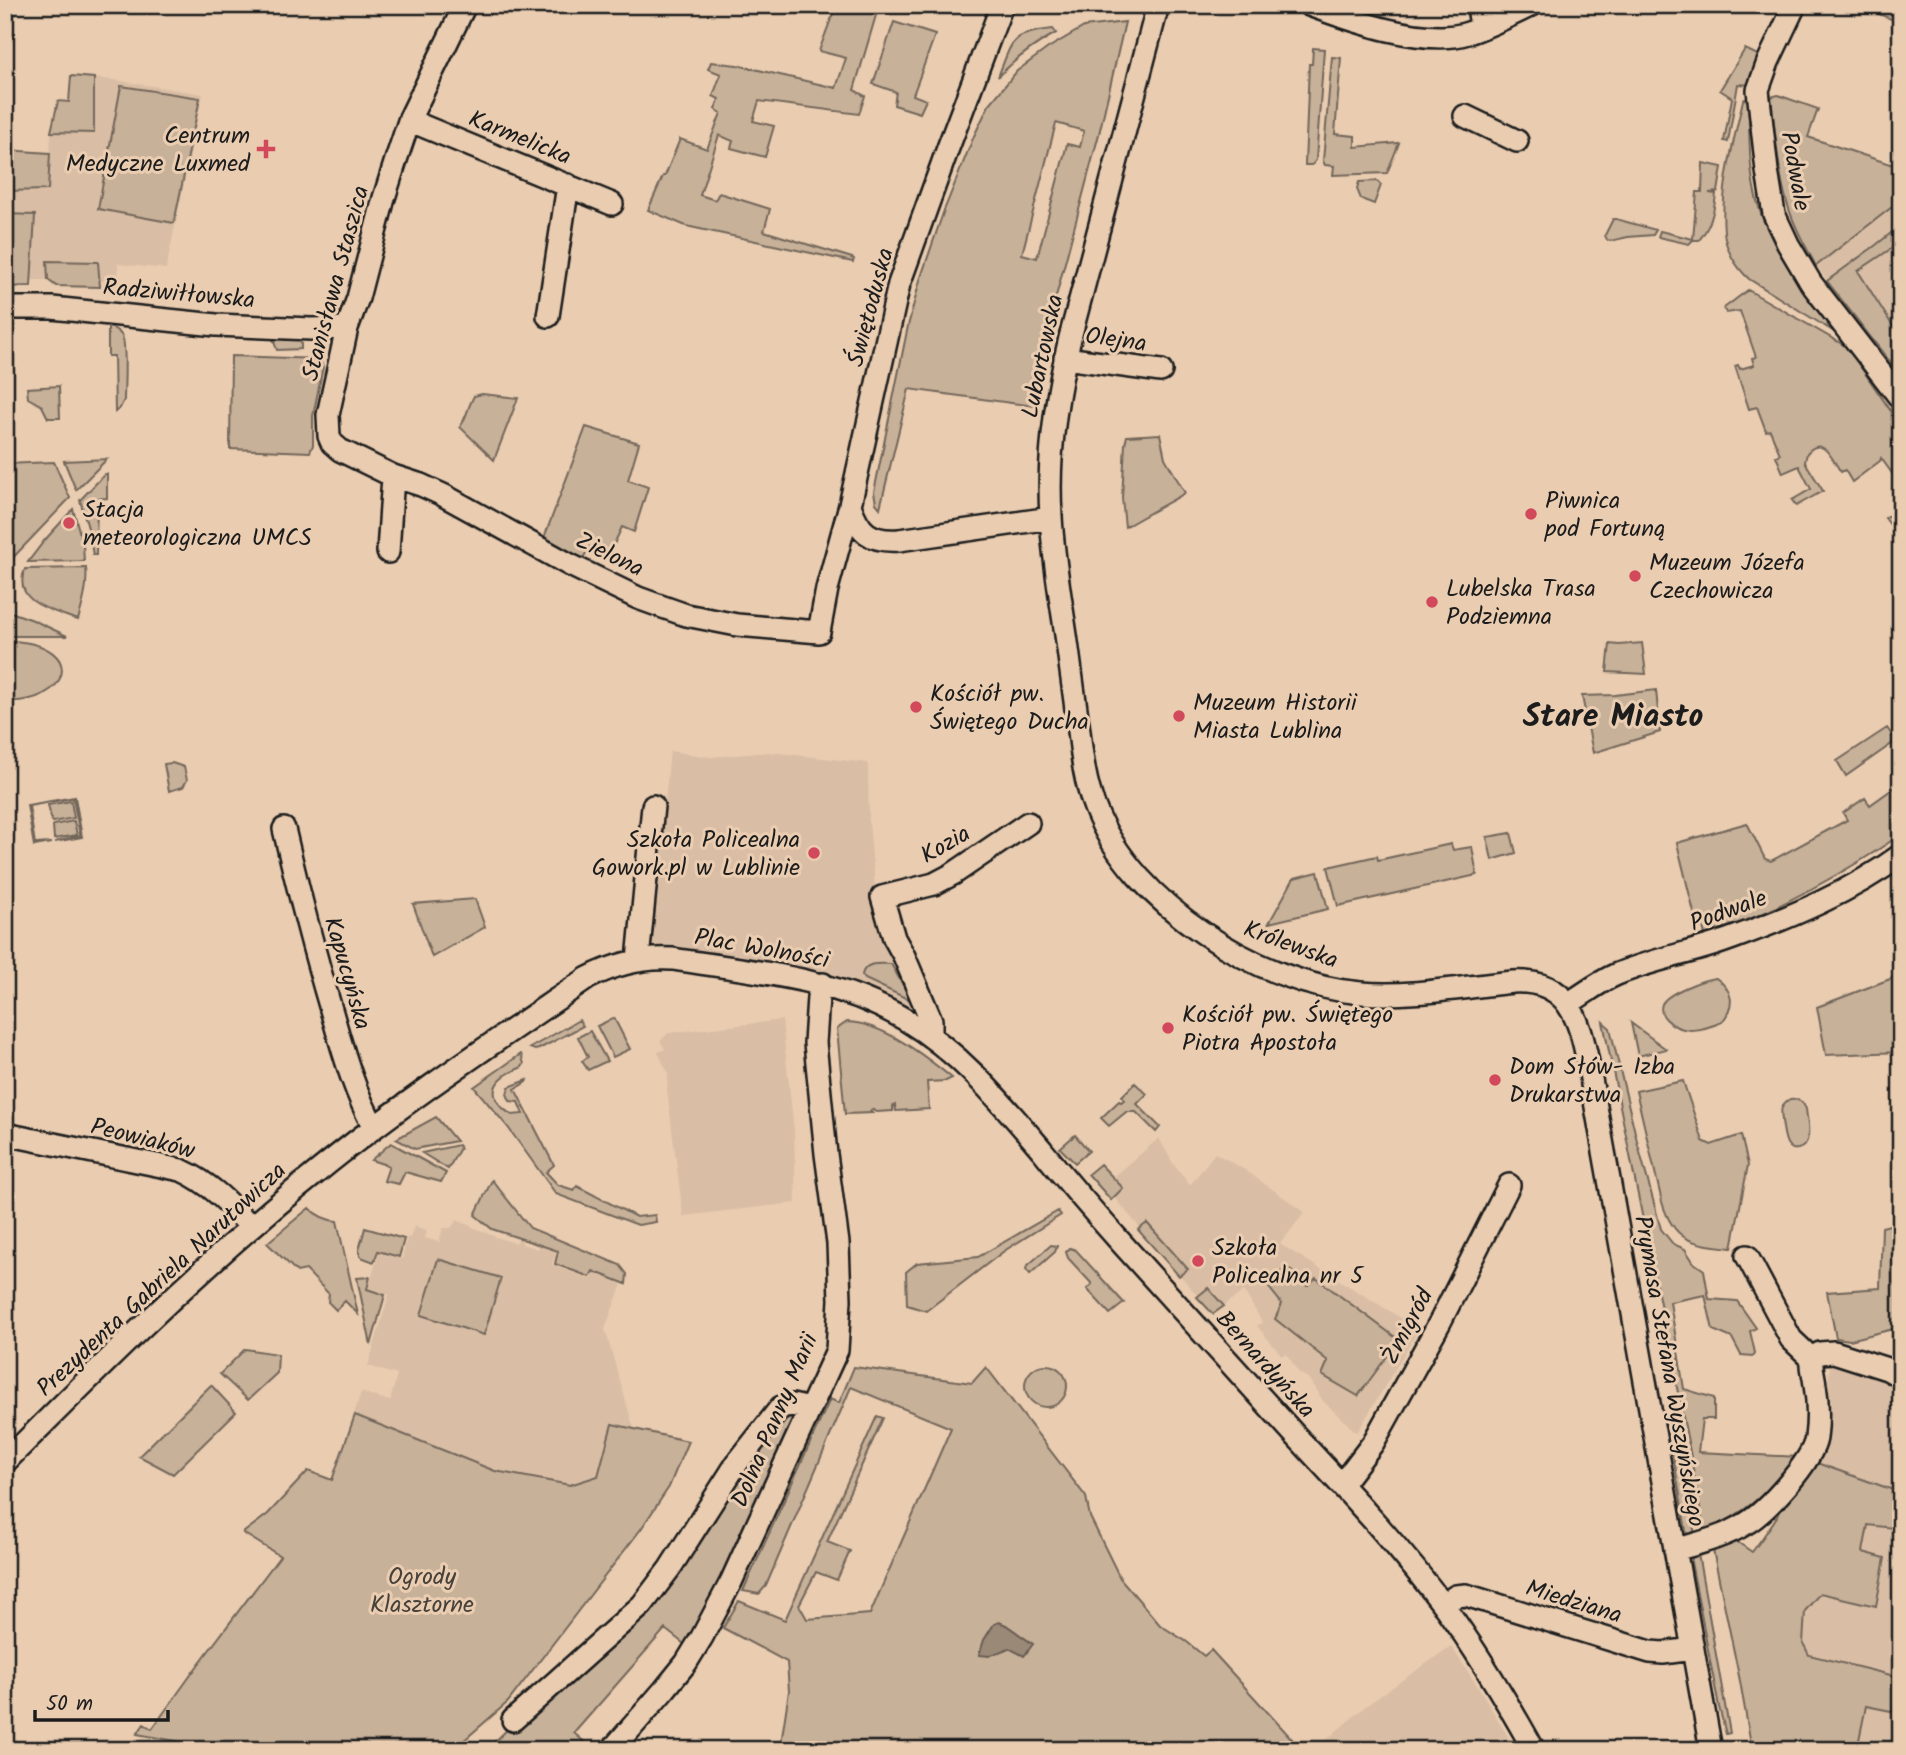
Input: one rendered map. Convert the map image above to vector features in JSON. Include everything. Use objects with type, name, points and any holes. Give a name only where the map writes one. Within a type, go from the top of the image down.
[{"type":"street","name":"Stanisława Staszica","points":[[393,476],[340,450],[332,443],[328,415],[347,328],[410,118],[465,5]]},
{"type":"street","name":"Świętoduska","points":[[819,632],[899,284],[1002,5]]},
{"type":"street","name":"Lubartowska","points":[[1078,726],[1051,517],[1053,431],[1065,358],[1158,5]]},
{"type":"street","points":[[1309,5],[1370,25],[1429,37],[1466,34],[1532,5]]},
{"type":"street","points":[[1478,5],[1481,28]]},
{"type":"street","name":"Podwale","points":[[1795,5],[1758,90],[1774,214],[1811,283],[1901,399]]},
{"type":"street","points":[[1465,116],[1517,141]]},
{"type":"street","name":"Karmelicka","points":[[410,118],[418,124],[612,204]]},
{"type":"street","points":[[548,316],[568,185]]},
{"type":"street","name":"Radziwiłłowska","points":[[5,308],[64,309],[216,325],[347,328]]},
{"type":"street","name":"Olejna","points":[[1065,358],[1161,371]]},
{"type":"street","points":[[388,552],[393,476]]},
{"type":"street","name":"Zielona","points":[[393,476],[443,495],[570,565],[638,598],[686,615],[737,625],[819,632]]},
{"type":"street","points":[[850,505],[859,526],[868,535],[880,540],[1051,517]]},
{"type":"street","name":"Królewska","points":[[1078,726],[1090,793],[1112,842],[1132,868],[1177,914],[1236,953],[1261,966],[1333,989],[1360,993],[1405,993],[1522,981],[1537,983],[1569,1003]]},
{"type":"street","points":[[638,960],[653,806]]},
{"type":"street","name":"Kozia","points":[[931,1037],[931,1020],[894,938],[882,897],[934,884],[1027,823]]},
{"type":"street","name":"Kapucyńska","points":[[284,829],[303,910],[340,1043],[357,1093],[374,1128]]},
{"type":"street","name":"Podwale","points":[[1569,1003],[1612,977],[1631,969],[1732,939],[1827,898],[1881,870],[1901,855]]},
{"type":"street","name":"Plac Wolności","points":[[638,960],[673,959],[779,974],[842,990],[911,1023]]},
{"type":"street","name":"Prezydenta Gabriela Narutowicza","points":[[5,1462],[223,1251],[315,1173],[453,1070],[588,978],[603,970],[638,960]]},
{"type":"street","name":"Dolna Panny Marii","points":[[612,1750],[665,1689],[702,1637],[731,1582],[837,1350],[838,1251],[815,1042],[818,997],[822,984]]},
{"type":"street","name":"Prymasa Stefana Wyszyńskiego","points":[[1569,1003],[1579,1024],[1588,1062],[1711,1750]]},
{"type":"street","name":"Bernardyńska","points":[[911,1023],[967,1068],[997,1098],[1108,1228],[1420,1576],[1488,1670],[1534,1750]]},
{"type":"street","name":"Peowiaków","points":[[5,1134],[181,1170],[211,1187],[251,1227]]},
{"type":"street","name":"Żmigród","points":[[1341,1485],[1373,1443],[1440,1322],[1509,1185]]},
{"type":"street","points":[[1747,1256],[1791,1339],[1812,1359]]},
{"type":"street","points":[[1675,1550],[1701,1543],[1746,1524],[1775,1498],[1800,1470],[1815,1441],[1817,1407],[1812,1359],[1820,1353],[1834,1352],[1887,1368],[1901,1377]]},
{"type":"street","points":[[513,1720],[642,1605],[670,1568],[737,1463],[781,1407],[792,1405],[810,1409]]},
{"type":"street","name":"Miedziana","points":[[1443,1605],[1456,1596],[1466,1595],[1650,1652],[1693,1649]]},
{"type":"shaded area","points":[[71,76],[203,94],[166,269],[118,264],[119,281],[99,281],[100,287],[56,286],[48,280],[33,280],[31,286],[5,287],[5,150],[50,153],[51,132],[58,101],[69,102]]},
{"type":"shaded area","points":[[1901,200],[1901,376],[1816,266]]},
{"type":"shaded area","points":[[670,751],[711,757],[769,752],[868,763],[869,822],[876,898],[917,1004],[908,1014],[854,986],[801,969],[650,948]]},
{"type":"shaded area","points":[[782,1020],[794,1130],[796,1203],[683,1216],[667,1090],[668,1074],[658,1052],[665,1049],[660,1041],[668,1033]]},
{"type":"shaded area","points":[[1159,1138],[1174,1165],[1190,1185],[1215,1153],[1242,1168],[1305,1212],[1280,1244],[1419,1329],[1357,1433],[1323,1401],[1308,1378],[1299,1373],[1286,1353],[1282,1356],[1257,1326],[1262,1322],[1244,1291],[1213,1314],[1107,1189],[1116,1175]]},
{"type":"shaded area","points":[[457,1220],[496,1237],[516,1243],[518,1239],[522,1244],[556,1252],[552,1265],[591,1279],[594,1272],[622,1284],[605,1329],[634,1429],[688,1441],[538,1662],[332,1480],[361,1392],[390,1401],[397,1375],[368,1366],[389,1295],[368,1288],[379,1253],[402,1259],[407,1237],[410,1238],[414,1226],[427,1230],[425,1238],[439,1242],[443,1228],[451,1228]]},
{"type":"shaded area","points":[[1830,1365],[1886,1377],[1901,1387],[1901,1750],[1752,1750],[1740,1681],[1752,1553],[1792,1490],[1826,1405]]},
{"type":"shaded area","points":[[999,1622],[1033,1644],[1024,1656],[1009,1648],[989,1656],[979,1655],[984,1640],[994,1624]]},
{"type":"shaded area","points":[[1451,1646],[1516,1750],[1314,1750],[1367,1705]]},
{"type":"green space","points":[[866,5],[879,5],[854,90],[865,96],[859,114],[759,101],[753,121],[774,126],[765,157],[731,148],[733,141],[719,135],[700,195],[715,200],[719,193],[770,209],[764,231],[852,258],[853,262],[686,226],[648,210],[680,139],[707,149],[721,113],[715,109],[719,99],[713,96],[721,74],[708,69],[711,62],[737,65],[836,88],[846,58],[819,51],[834,11],[866,10]]},
{"type":"green space","points":[[1857,5],[1901,5],[1901,23]]},
{"type":"green space","points":[[894,22],[935,35],[913,95],[926,100],[920,113],[894,105],[896,92],[873,84]]},
{"type":"green space","points":[[1125,22],[1099,134],[1053,308],[1034,406],[909,389],[880,508],[874,492],[908,326],[920,280],[943,213],[974,136],[989,105],[1017,71],[1048,48],[1084,27]],"holes":[[[1056,123],[1084,131],[1080,147],[1067,144],[1037,258],[1022,254]]]},
{"type":"green space","points":[[1053,29],[1056,33],[1025,53],[998,77],[1015,41],[1028,33]]},
{"type":"green space","points":[[1313,48],[1324,49],[1316,160],[1312,165],[1305,165],[1309,64],[1312,64]]},
{"type":"green space","points":[[1745,49],[1760,56],[1751,85],[1738,84],[1728,142],[1724,141],[1732,98],[1720,90]]},
{"type":"green space","points":[[1332,57],[1341,58],[1335,134],[1355,136],[1355,147],[1399,143],[1387,173],[1333,175],[1334,166],[1325,165],[1323,161]]},
{"type":"green space","points":[[71,76],[94,78],[94,133],[51,132],[58,101],[69,102]]},
{"type":"green space","points":[[121,86],[200,98],[174,223],[98,209]]},
{"type":"green space","points":[[1778,95],[1818,109],[1808,137],[1893,165],[1898,153],[1901,154],[1901,200],[1816,266],[1794,223],[1782,183],[1771,97]]},
{"type":"green space","points":[[1748,98],[1752,176],[1763,220],[1792,272],[1839,335],[1749,279],[1729,251],[1723,215],[1726,182],[1743,100]]},
{"type":"green space","points":[[5,150],[50,153],[48,190],[5,191]]},
{"type":"green space","points":[[1703,163],[1722,167],[1718,192],[1709,193],[1716,194],[1713,213],[1706,229],[1699,240],[1693,240],[1689,244],[1658,237],[1660,231],[1693,239],[1697,192],[1702,192]]},
{"type":"green space","points":[[1377,181],[1381,185],[1374,204],[1361,199],[1357,189],[1359,182]]},
{"type":"green space","points":[[5,214],[35,215],[31,286],[5,287]]},
{"type":"green space","points":[[1613,219],[1656,230],[1653,235],[1610,241],[1605,235]]},
{"type":"green space","points":[[1901,225],[1901,242],[1858,271],[1901,339],[1901,376],[1827,281]]},
{"type":"green space","points":[[47,261],[98,262],[100,287],[56,286],[48,280]]},
{"type":"green space","points":[[1748,290],[1847,347],[1901,426],[1901,486],[1881,458],[1852,482],[1845,470],[1841,472],[1827,451],[1818,447],[1807,453],[1805,462],[1823,491],[1796,506],[1792,500],[1811,489],[1799,466],[1783,473],[1776,456],[1780,454],[1770,430],[1766,431],[1757,407],[1749,409],[1735,366],[1738,365],[1740,369],[1754,365],[1752,358],[1756,357],[1740,311],[1726,313],[1724,308]]},
{"type":"green space","points":[[108,327],[116,330],[124,341],[124,400],[115,412],[114,356],[108,356]]},
{"type":"green space","points":[[272,336],[299,337],[301,349],[277,350]]},
{"type":"green space","points":[[231,356],[320,359],[323,367],[313,416],[313,445],[310,452],[230,449]]},
{"type":"green space","points":[[59,386],[60,418],[48,418],[42,406],[28,398],[27,388]]},
{"type":"green space","points":[[482,394],[518,398],[494,460],[460,427],[474,396]]},
{"type":"green space","points":[[586,427],[639,443],[628,480],[648,487],[634,532],[622,527],[608,557],[589,547],[583,559],[544,538]]},
{"type":"green space","points":[[1160,434],[1165,458],[1185,493],[1125,527],[1122,498],[1127,436]]},
{"type":"green space","points":[[107,459],[76,490],[64,461]]},
{"type":"green space","points":[[54,462],[70,498],[5,566],[5,464]]},
{"type":"green space","points":[[105,474],[107,498],[97,499],[96,555],[93,555],[80,500]]},
{"type":"green space","points":[[1901,507],[1901,539],[1885,518]]},
{"type":"green space","points":[[73,509],[83,545],[84,561],[28,562],[44,541]]},
{"type":"green space","points":[[86,568],[86,588],[78,620],[37,604],[24,590],[22,581],[25,569]]},
{"type":"green space","points":[[5,610],[33,620],[67,636],[5,636]]},
{"type":"green space","points":[[5,642],[36,645],[52,653],[60,663],[61,674],[56,685],[44,694],[27,700],[5,701]]},
{"type":"green space","points":[[1642,643],[1646,674],[1607,672],[1610,644]]},
{"type":"green space","points":[[1656,690],[1660,732],[1593,753],[1582,696]]},
{"type":"green space","points":[[1887,728],[1896,741],[1846,776],[1837,761]]},
{"type":"green space","points":[[172,763],[184,767],[187,780],[183,787],[169,791],[164,764]]},
{"type":"green space","points":[[1901,783],[1901,834],[1852,866],[1801,894],[1736,925],[1705,935],[1702,922],[1696,921],[1677,843],[1747,823],[1765,859],[1771,861],[1847,820],[1843,813],[1865,798],[1870,805]]},
{"type":"green space","points":[[75,797],[82,837],[55,842],[80,836],[73,798],[29,806],[35,844],[51,843],[34,846],[27,805]]},
{"type":"green space","points":[[71,801],[74,818],[52,822],[48,805]]},
{"type":"green space","points":[[74,821],[77,835],[54,839],[53,825]]},
{"type":"green space","points":[[1511,833],[1516,853],[1492,860],[1487,837]]},
{"type":"green space","points":[[1451,844],[1453,850],[1472,847],[1477,875],[1338,906],[1328,867],[1377,856],[1378,860]]},
{"type":"green space","points":[[1318,872],[1328,909],[1269,923],[1294,878]]},
{"type":"green space","points":[[475,899],[485,927],[432,957],[413,904]]},
{"type":"green space","points":[[891,964],[912,1001],[865,979],[862,975],[870,965]]},
{"type":"green space","points":[[1901,974],[1901,1052],[1826,1055],[1817,1007]]},
{"type":"green space","points":[[1716,978],[1731,998],[1729,1010],[1722,1022],[1686,1030],[1672,1024],[1665,1017],[1661,1006],[1671,995]]},
{"type":"green space","points":[[614,1018],[630,1049],[613,1057],[597,1026]]},
{"type":"green space","points":[[579,1020],[583,1026],[539,1049],[530,1048]]},
{"type":"green space","points":[[847,1022],[889,1034],[952,1078],[927,1082],[929,1109],[896,1111],[895,1105],[893,1111],[876,1112],[872,1109],[872,1113],[845,1114],[837,1029]]},
{"type":"green space","points":[[1603,1022],[1610,1028],[1661,1229],[1673,1244],[1685,1249],[1694,1263],[1704,1270],[1709,1299],[1737,1301],[1756,1328],[1750,1331],[1755,1353],[1753,1356],[1741,1355],[1732,1338],[1713,1330],[1705,1295],[1670,1302],[1684,1389],[1714,1398],[1714,1419],[1702,1419],[1698,1452],[1800,1457],[1745,1509],[1704,1531],[1690,1452]]},
{"type":"green space","points":[[1631,1023],[1666,1049],[1638,1056]]},
{"type":"green space","points":[[590,1031],[607,1061],[588,1070],[582,1061],[588,1057],[578,1037]]},
{"type":"green space","points":[[521,1054],[524,1064],[497,1083],[496,1099],[512,1115],[523,1114],[518,1102],[510,1101],[507,1094],[509,1087],[527,1080],[515,1089],[554,1165],[546,1172],[558,1185],[574,1190],[577,1186],[636,1217],[655,1215],[656,1222],[638,1225],[556,1194],[507,1126],[474,1087]]},
{"type":"green space","points":[[1683,1081],[1703,1141],[1711,1145],[1741,1135],[1748,1165],[1732,1248],[1707,1245],[1679,1234],[1667,1216],[1662,1202],[1636,1091]]},
{"type":"green space","points":[[1135,1083],[1147,1094],[1137,1104],[1160,1127],[1156,1132],[1136,1112],[1126,1112],[1109,1126],[1101,1118],[1119,1101],[1124,1100],[1122,1096]]},
{"type":"green space","points":[[1790,1099],[1798,1100],[1806,1109],[1808,1138],[1803,1147],[1796,1149],[1791,1148],[1787,1142],[1782,1120],[1782,1107]]},
{"type":"green space","points":[[436,1117],[456,1141],[415,1149],[396,1139]]},
{"type":"green space","points":[[1075,1135],[1089,1151],[1075,1163],[1060,1148]]},
{"type":"green space","points":[[391,1143],[446,1173],[441,1182],[405,1172],[399,1184],[384,1181],[389,1166],[371,1160]]},
{"type":"green space","points":[[458,1145],[460,1148],[448,1169],[422,1153]]},
{"type":"green space","points":[[1100,1164],[1123,1188],[1111,1200],[1088,1174]]},
{"type":"green space","points":[[492,1180],[530,1228],[620,1265],[627,1274],[626,1284],[593,1271],[590,1277],[555,1264],[558,1251],[492,1229],[475,1215]]},
{"type":"green space","points":[[309,1208],[322,1217],[337,1221],[358,1314],[345,1301],[336,1310],[328,1302],[329,1294],[306,1270],[297,1272],[267,1243]]},
{"type":"green space","points":[[1058,1211],[1061,1215],[1004,1251],[926,1311],[907,1305],[906,1272],[917,1263],[978,1257]]},
{"type":"green space","points":[[1901,1222],[1901,1327],[1850,1340],[1836,1338],[1827,1292],[1880,1288],[1882,1227]]},
{"type":"green space","points":[[1147,1223],[1188,1269],[1179,1276],[1138,1230]]},
{"type":"green space","points":[[365,1228],[404,1239],[399,1257],[378,1251],[374,1262],[361,1257],[359,1250]]},
{"type":"green space","points":[[1051,1245],[1057,1246],[1055,1252],[1030,1274],[1027,1266]]},
{"type":"green space","points":[[1070,1248],[1076,1250],[1124,1303],[1110,1314],[1087,1289],[1092,1284],[1068,1258],[1066,1252]]},
{"type":"green space","points":[[438,1259],[501,1278],[484,1335],[421,1315]]},
{"type":"green space","points":[[1287,1267],[1307,1286],[1316,1278],[1399,1340],[1358,1396],[1322,1375],[1328,1361],[1275,1319],[1282,1304],[1266,1284]]},
{"type":"green space","points":[[370,1277],[367,1289],[385,1295],[371,1345],[357,1278]]},
{"type":"green space","points":[[1208,1288],[1224,1306],[1213,1314],[1197,1297]]},
{"type":"green space","points":[[245,1349],[278,1354],[277,1373],[248,1400],[220,1374]]},
{"type":"green space","points":[[1046,1365],[1061,1371],[1067,1386],[1061,1401],[1046,1407],[1031,1401],[1025,1386],[1031,1371]]},
{"type":"green space","points":[[854,1367],[972,1383],[986,1367],[1086,1497],[1090,1517],[1120,1578],[1160,1625],[1204,1656],[1211,1650],[1302,1750],[780,1750],[789,1691],[787,1662],[723,1628],[739,1601],[785,1620],[877,1416],[883,1418],[827,1542],[850,1551],[837,1580],[816,1572],[799,1605],[807,1619],[870,1614],[951,1428],[851,1387],[766,1586],[759,1594],[743,1591],[830,1399],[839,1403]]},
{"type":"green space","points":[[211,1385],[236,1412],[173,1474],[139,1456]]},
{"type":"green space","name":"Ogrody Klasztorne","points":[[355,1415],[495,1471],[570,1485],[598,1476],[612,1424],[688,1441],[669,1487],[641,1529],[508,1702],[454,1749],[225,1750],[137,1734],[144,1724],[152,1729],[280,1556],[243,1533],[268,1514],[308,1471],[332,1480]]},
{"type":"green space","points":[[789,1415],[794,1420],[762,1498],[688,1647],[665,1629],[574,1733],[589,1746],[589,1750],[486,1750],[625,1629],[744,1470]]},
{"type":"green space","points":[[1680,1454],[1695,1535],[1690,1536],[1686,1531],[1673,1455]]},
{"type":"green space","points":[[1814,1462],[1899,1492],[1893,1528],[1868,1525],[1863,1552],[1885,1558],[1876,1606],[1820,1593],[1805,1611],[1803,1643],[1809,1655],[1899,1677],[1901,1673],[1901,1713],[1866,1706],[1857,1750],[1752,1750],[1713,1550],[1736,1541],[1752,1552]]},
{"type":"green space","points":[[1698,1554],[1730,1733],[1726,1734],[1691,1562],[1693,1555]]},
{"type":"place","name":"Centrum Medyczne Luxmed","points":[[266,149]]},
{"type":"place","name":"Piwnica pod Fortuną","points":[[1531,514]]},
{"type":"place","name":"Stacja meteorologiczna UMCS","points":[[69,523]]},
{"type":"place","name":"Muzeum Józefa Czechowicza","points":[[1635,576]]},
{"type":"place","name":"Lubelska Trasa Podziemna","points":[[1432,602]]},
{"type":"place","name":"Kościół pw. Świętego Ducha","points":[[916,707]]},
{"type":"place","name":"Muzeum Historii Miasta Lublina","points":[[1179,716]]},
{"type":"place","name":"Szkoła Policealna Gowork.pl w Lublinie","points":[[814,853]]},
{"type":"place","name":"Kościół pw. Świętego Piotra Apostoła","points":[[1168,1028]]},
{"type":"place","name":"Dom Słów- Izba Drukarstwa","points":[[1495,1080]]},
{"type":"place","name":"Szkoła Policealna nr 5","points":[[1198,1261]]},
{"type":"district","name":"Stare Miasto","points":[[1613,715]]}]
